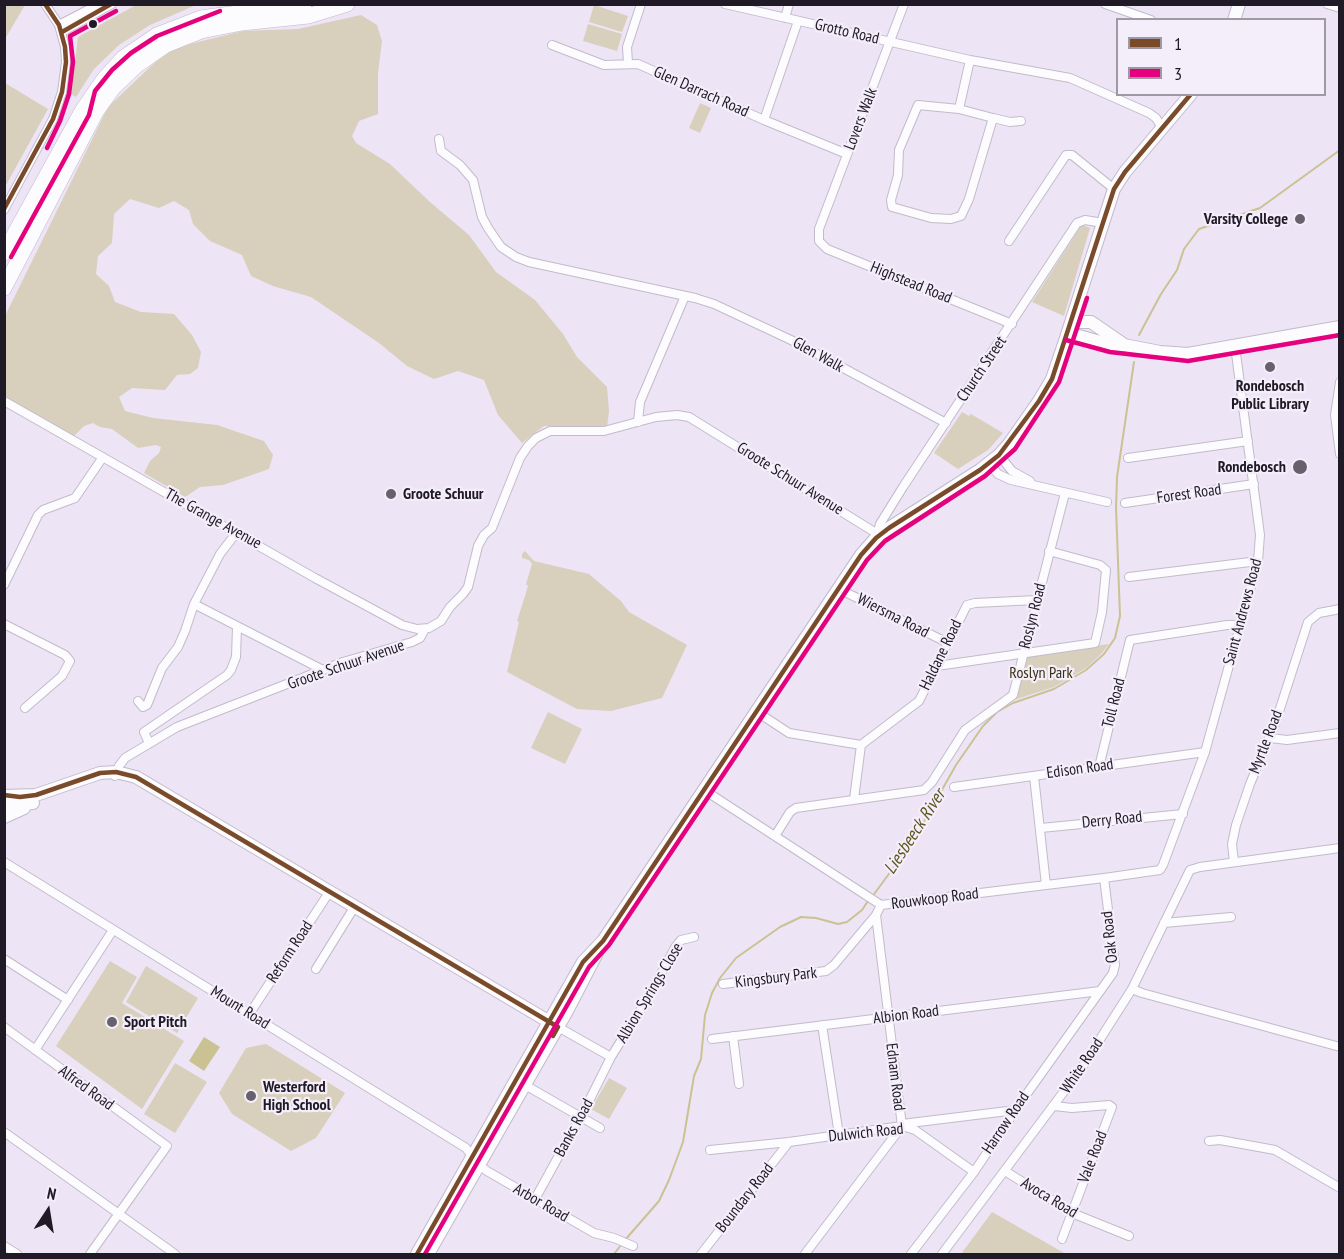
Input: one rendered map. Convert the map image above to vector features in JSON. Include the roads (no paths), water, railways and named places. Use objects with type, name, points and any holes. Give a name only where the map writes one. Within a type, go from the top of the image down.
[{"type":"highway","points":[[82,111],[88,88],[126,47],[163,25],[217,4]]},
{"type":"highway","points":[[4,253],[82,111],[113,68],[134,50],[165,31],[201,18],[304,4]]},
{"type":"highway","points":[[4,288],[96,112],[113,88],[137,65],[166,45],[201,31],[242,23],[308,16],[347,4]]},
{"type":"main road","points":[[428,1254],[476,1161],[603,941],[861,555],[876,536],[999,455],[1046,390],[1070,328],[1114,189],[1125,172],[1189,96]]},
{"type":"main road","points":[[1080,296],[1091,322],[1124,345]]},
{"type":"main road","points":[[1070,328],[1091,322]]},
{"type":"main road","points":[[1070,328],[1111,345],[1177,354],[1340,327]]},
{"type":"main road","points":[[5,798],[36,795],[93,774],[115,775],[145,782],[553,1025]]},
{"type":"main road","points":[[4,817],[36,802],[115,775]]},
{"type":"main road","points":[[5,798],[36,802]]},
{"type":"main road","points":[[417,1254],[525,1085],[553,1025]]},
{"type":"street","points":[[4,210],[58,107],[66,70],[60,28],[45,4]]},
{"type":"street","points":[[60,28],[64,21],[99,4]]},
{"type":"street","points":[[60,28],[112,4]]},
{"type":"street","points":[[628,63],[627,47],[641,4]]},
{"type":"street","name":"Grotto Road","points":[[725,4],[969,60],[1061,75],[1078,80],[1149,113],[1162,128]]},
{"type":"street","points":[[786,18],[789,4]]},
{"type":"street","name":"Lovers Walk","points":[[818,234],[904,4]]},
{"type":"street","points":[[1105,4],[1145,18]]},
{"type":"street","points":[[1329,5],[1340,8]]},
{"type":"street","points":[[764,120],[798,21]]},
{"type":"street","name":"Glen Darrach Road","points":[[552,45],[604,65],[638,64],[847,154]]},
{"type":"street","points":[[959,109],[969,60]]},
{"type":"street","points":[[993,118],[969,199],[961,216],[951,219],[931,218],[892,207],[891,200],[898,175],[899,150],[916,107],[922,104],[959,109],[1013,123],[1021,121]]},
{"type":"street","name":"Glen Walk","points":[[439,139],[441,152],[460,165],[473,180],[482,217],[495,238],[508,252],[529,262],[714,304],[770,329],[946,423]]},
{"type":"street","points":[[1009,241],[1066,155],[1072,155],[1114,189]]},
{"type":"street","name":"Church Street","points":[[876,536],[882,519],[1077,223],[1084,220],[1103,222]]},
{"type":"street","name":"Highstead Road","points":[[818,234],[819,242],[827,249],[1012,324]]},
{"type":"street","points":[[638,422],[640,402],[685,296]]},
{"type":"street","name":"Saint Andrews Road","points":[[1161,868],[1205,752],[1258,561],[1260,535],[1235,346]]},
{"type":"street","points":[[1340,381],[1335,406],[1340,454]]},
{"type":"street","name":"The Grange Avenue","points":[[4,401],[402,626],[425,629]]},
{"type":"street","name":"Groote Schuur Avenue","points":[[115,775],[125,758],[177,727],[343,662],[412,642],[422,635],[425,629],[441,621],[468,587],[478,546],[484,535],[492,528],[520,458],[536,438],[550,431],[604,431],[677,415],[695,420],[876,536]]},
{"type":"street","points":[[1128,458],[1248,441]]},
{"type":"street","points":[[999,455],[1017,475],[1053,490]]},
{"type":"street","points":[[4,585],[38,514],[51,506],[75,498],[103,457]]},
{"type":"street","points":[[988,464],[1007,479],[1107,502]]},
{"type":"street","name":"Forest Road","points":[[1125,503],[1254,484]]},
{"type":"street","name":"Roslyn Road","points":[[775,836],[790,812],[796,808],[918,792],[928,787],[965,730],[1013,695],[1065,493]]},
{"type":"street","points":[[138,701],[143,707],[147,705],[162,668],[185,631],[194,604],[220,554],[237,532]]},
{"type":"street","points":[[937,666],[1093,644],[1096,641],[1106,575],[1104,567],[1049,551]]},
{"type":"street","points":[[1129,577],[1258,561]]},
{"type":"street","name":"Wiersma Road","points":[[838,589],[948,643]]},
{"type":"street","name":"Haldane Road","points":[[861,745],[919,701],[964,608],[970,603],[1037,600]]},
{"type":"street","points":[[194,604],[323,670]]},
{"type":"street","name":"Myrtle Road","points":[[1234,862],[1233,836],[1308,622],[1319,613],[1340,609]]},
{"type":"street","points":[[4,624],[65,655],[70,661],[68,669],[62,676],[25,708]]},
{"type":"street","name":"Toll Road","points":[[1100,767],[1130,640],[1240,625]]},
{"type":"street","points":[[149,743],[144,732],[231,670],[236,657],[237,627]]},
{"type":"street","points":[[756,712],[789,733],[861,745],[854,799]]},
{"type":"street","points":[[1269,738],[1287,740],[1340,733]]},
{"type":"street","name":"Edison Road","points":[[954,787],[1205,752]]},
{"type":"street","points":[[1034,776],[1046,885]]},
{"type":"street","name":"Rouwkoop Road","points":[[704,790],[878,903],[1104,878],[1156,871],[1161,868]]},
{"type":"street","name":"Derry Road","points":[[1041,828],[1183,814]]},
{"type":"street","points":[[1234,862],[1340,848]]},
{"type":"street","name":"Mount Road","points":[[4,862],[466,1148],[476,1161]]},
{"type":"street","name":"White Road","points":[[942,1254],[1083,1066],[1132,988],[1188,872],[1200,867],[1234,862]]},
{"type":"street","name":"Oak Road","points":[[1100,991],[1113,973],[1114,965],[1104,878]]},
{"type":"street","name":"Reform Road","points":[[250,1013],[330,891]]},
{"type":"street","points":[[876,915],[878,903]]},
{"type":"street","points":[[316,969],[356,906]]},
{"type":"street","name":"Kingsbury Park","points":[[723,984],[826,971],[834,965],[876,915]]},
{"type":"street","name":"Ednam Road","points":[[805,1254],[902,1125],[876,915]]},
{"type":"street","points":[[1164,923],[1231,917]]},
{"type":"street","points":[[35,1050],[113,930]]},
{"type":"street","name":"Albion Springs Close","points":[[611,1057],[649,996],[676,946],[681,940],[694,937]]},
{"type":"street","points":[[4,959],[68,1000]]},
{"type":"street","points":[[1132,988],[1142,993],[1340,1047]]},
{"type":"street","name":"Albion Road","points":[[712,1039],[1100,991]]},
{"type":"street","name":"Harrow Road","points":[[911,1254],[974,1172],[1100,991]]},
{"type":"street","points":[[553,1025],[611,1057]]},
{"type":"street","points":[[822,1025],[839,1136]]},
{"type":"street","name":"Alfred Road","points":[[4,1027],[165,1143],[167,1148],[119,1215]]},
{"type":"street","points":[[733,1036],[739,1084]]},
{"type":"street","name":"Banks Road","points":[[535,1198],[611,1057]]},
{"type":"street","points":[[525,1085],[600,1128]]},
{"type":"street","name":"Vale Road","points":[[1054,1106],[1072,1108],[1109,1105],[1112,1109],[1062,1239]]},
{"type":"street","points":[[902,1125],[1016,1110]]},
{"type":"street","name":"Dulwich Road","points":[[710,1150],[839,1136],[902,1125],[915,1130],[974,1172]]},
{"type":"street","points":[[4,1132],[175,1254]]},
{"type":"street","points":[[1209,1141],[1220,1140],[1275,1150],[1340,1188]]},
{"type":"street","name":"Boundary Road","points":[[701,1254],[789,1142]]},
{"type":"street","name":"Arbor Road","points":[[476,1161],[594,1233],[633,1246]]},
{"type":"street","name":"Avoca Road","points":[[1005,1171],[1072,1213],[1129,1236]]},
{"type":"street","points":[[90,1254],[119,1215]]},
{"type":"street","points":[[4,1246],[15,1254]]},
{"type":"waterway","name":"Liesbeeck River","points":[[1139,335],[1177,270],[1184,249],[1199,229],[1260,208],[1340,150]]},
{"type":"waterway","name":"Liesbeeck River","points":[[872,897],[913,841],[956,765],[983,726],[997,712],[1013,703],[1054,689],[1086,670],[1104,654],[1115,638],[1120,616],[1117,477],[1134,362]]},
{"type":"waterway","name":"Liesbeeck River","points":[[625,1240],[659,1201],[683,1142],[694,1076],[701,1059],[705,1015],[720,978],[736,958],[780,927],[801,917],[816,918],[838,924],[847,922],[862,910],[868,901]]},
{"type":"waterway","name":"Liesbeeck River","points":[[614,1254],[621,1245]]},
{"type":"place","name":"Varsity College","points":[[1300,219]]},
{"type":"place","name":"Rondebosch Public Library","points":[[1270,367]]},
{"type":"place","name":"Rondebosch","points":[[1300,467]]},
{"type":"place","name":"Groote Schuur","points":[[391,494]]},
{"type":"place","name":"Sport Pitch","points":[[112,1022]]},
{"type":"place","name":"Westerford High School","points":[[251,1096]]},
{"type":"park label","name":"Roslyn Park","points":[[1041,673]]}]
